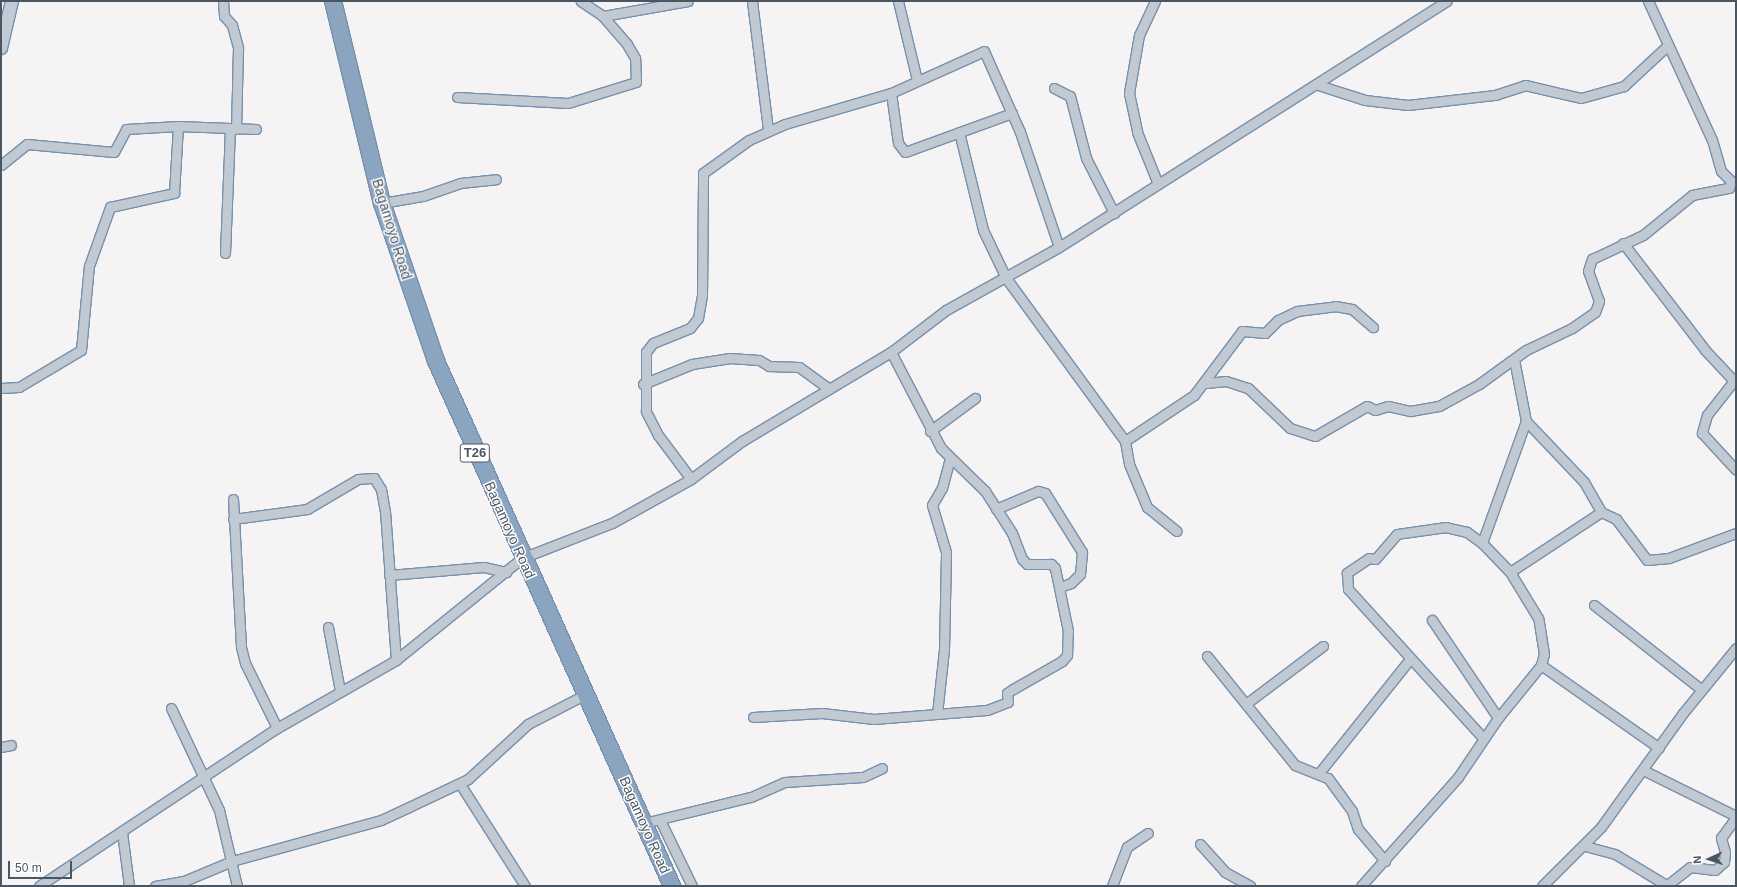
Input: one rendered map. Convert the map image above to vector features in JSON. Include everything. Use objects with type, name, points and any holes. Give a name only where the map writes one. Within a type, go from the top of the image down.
[{"type":"highway","name":"Bagamoyo Road","points":[[336,1],[382,203],[436,361],[522,558],[586,694],[652,822],[672,886]]},
{"type":"street","points":[[1,48],[4,22],[12,1]]},
{"type":"street","points":[[223,1],[224,16],[232,24],[238,48],[225,253]]},
{"type":"street","points":[[457,97],[568,104],[636,82],[635,58],[603,16],[581,1]]},
{"type":"street","points":[[603,16],[688,1]]},
{"type":"street","points":[[752,1],[768,130]]},
{"type":"street","points":[[898,1],[917,80]]},
{"type":"street","points":[[1155,1],[1139,35],[1129,93],[1137,132],[1158,184]]},
{"type":"street","points":[[39,886],[206,778],[277,728],[396,660],[522,558],[612,524],[691,479],[742,441],[891,352],[946,310],[1006,278],[1059,247],[1114,213],[1244,127],[1318,85],[1446,1]]},
{"type":"street","points":[[1206,383],[1226,381],[1248,388],[1290,428],[1315,436],[1367,406],[1375,410],[1388,406],[1410,411],[1439,406],[1514,359],[1572,328],[1598,309],[1598,296],[1588,271],[1590,262],[1598,254],[1643,235],[1692,195],[1731,186],[1648,1]]},
{"type":"street","points":[[1318,85],[1365,100],[1408,105],[1502,94],[1525,85],[1581,98],[1624,86],[1667,46]]},
{"type":"street","points":[[691,479],[650,421],[643,384],[649,346],[690,328],[698,318],[702,296],[703,173],[768,130],[891,93],[917,80],[984,52],[1012,113],[1059,247]]},
{"type":"street","points":[[1054,88],[1070,96],[1086,158],[1114,213]]},
{"type":"street","points":[[891,93],[902,150],[920,148],[1012,113]]},
{"type":"street","points":[[1,388],[19,387],[82,350],[89,266],[110,207],[174,193],[178,126]]},
{"type":"street","points":[[1,165],[27,144],[114,152],[126,129],[178,126],[256,129]]},
{"type":"street","points":[[959,132],[984,230],[1006,278],[1125,441],[1129,464],[1147,507],[1176,531]]},
{"type":"street","points":[[382,203],[423,196],[460,183],[496,179]]},
{"type":"street","points":[[1623,243],[1735,381],[1707,415],[1702,433],[1736,470]]},
{"type":"street","points":[[1125,441],[1169,414],[1206,383],[1242,331],[1265,333],[1278,320],[1297,311],[1344,306],[1373,327]]},
{"type":"street","points":[[753,717],[822,713],[874,718],[981,711],[1003,706],[1008,702],[1007,693],[1012,688],[1062,662],[1069,647],[1060,588],[1051,564],[1024,562],[1012,532],[985,491],[950,459],[930,430],[891,352]]},
{"type":"street","points":[[643,384],[692,364],[729,358],[758,360],[769,366],[799,366],[829,389]]},
{"type":"street","points":[[1482,543],[1526,421],[1514,359]]},
{"type":"street","points":[[930,430],[975,398]]},
{"type":"street","points":[[1526,421],[1588,487],[1601,512],[1616,518],[1647,560],[1669,558],[1736,533]]},
{"type":"street","points":[[937,714],[944,650],[946,552],[932,505],[942,488],[950,459]]},
{"type":"street","points":[[233,519],[307,509],[358,479],[374,478],[382,496],[396,660]]},
{"type":"street","points":[[996,509],[1038,491],[1045,493],[1082,552],[1080,574],[1071,583],[1060,588]]},
{"type":"street","points":[[233,499],[241,646],[244,663],[277,728]]},
{"type":"street","points":[[1510,572],[1601,512]]},
{"type":"street","points":[[1361,886],[1385,861],[1458,777],[1484,739],[1498,718],[1541,665],[1544,640],[1538,618],[1510,572],[1482,543],[1467,532],[1446,527],[1397,534],[1375,558],[1369,558],[1347,573],[1348,590],[1484,739]]},
{"type":"street","points":[[389,574],[484,567],[506,572]]},
{"type":"street","points":[[1594,605],[1702,690]]},
{"type":"street","points":[[1432,620],[1498,718]]},
{"type":"street","points":[[328,627],[340,691]]},
{"type":"street","points":[[1247,704],[1323,646]]},
{"type":"street","points":[[1542,886],[1585,846],[1645,771],[1659,748],[1702,690],[1736,648]]},
{"type":"street","points":[[1207,656],[1295,765],[1319,773],[1328,778],[1352,811],[1358,829],[1385,861]]},
{"type":"street","points":[[1319,773],[1410,658]]},
{"type":"street","points":[[1541,665],[1659,748]]},
{"type":"street","points":[[155,886],[184,881],[232,861],[381,820],[460,784],[486,766],[528,724],[586,694]]},
{"type":"street","points":[[171,708],[206,778],[219,810],[237,886]]},
{"type":"street","points":[[1,748],[11,745]]},
{"type":"street","points":[[692,886],[652,822],[751,797],[785,782],[863,777],[882,768]]},
{"type":"street","points":[[1585,846],[1615,854],[1666,886],[1690,867],[1715,870],[1724,862],[1725,852],[1721,838],[1736,817],[1645,771]]},
{"type":"street","points":[[460,784],[525,886]]},
{"type":"street","points":[[122,832],[129,886]]},
{"type":"street","points":[[1112,886],[1128,847],[1148,833]]},
{"type":"street","points":[[1200,844],[1225,872],[1250,886]]}]
